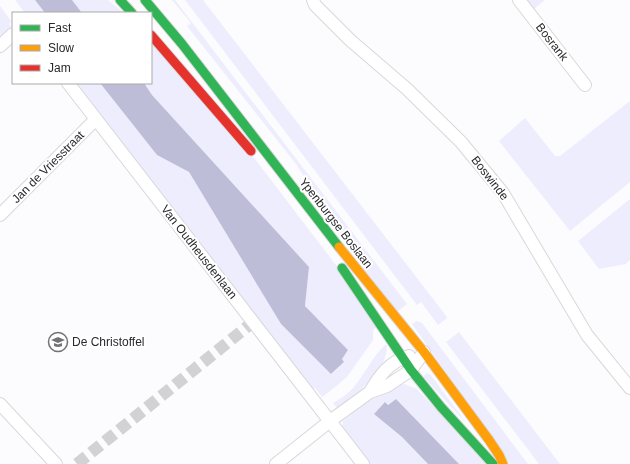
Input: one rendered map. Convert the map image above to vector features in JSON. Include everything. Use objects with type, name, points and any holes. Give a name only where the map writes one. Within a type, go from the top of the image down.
[{"type":"main road","points":[[120,0],[131,12]]},
{"type":"main road","name":"Ypenburgse Boslaan","points":[[145,0],[187,51],[344,255],[424,352],[489,440],[503,464]]},
{"type":"main road","points":[[152,36],[258,159]]},
{"type":"main road","name":"Ypenburgse Boslaan","points":[[337,261],[411,370],[441,407],[493,464]]},
{"type":"street","name":"Boswinde","points":[[313,0],[315,4],[350,40],[407,89],[461,142],[503,193],[587,335],[630,388]]},
{"type":"street","name":"Bosrank","points":[[519,0],[585,85]]},
{"type":"street","points":[[0,46],[12,35]]},
{"type":"street","name":"Van Oudheusdenlaan","points":[[69,84],[363,464]]},
{"type":"street","name":"Jan de Vriesstraat","points":[[0,215],[96,119]]},
{"type":"street","points":[[370,392],[379,376],[402,358],[424,352]]},
{"type":"street","points":[[276,464],[330,421],[370,392],[387,386],[411,370],[424,352]]},
{"type":"street","points":[[0,404],[56,464]]},
{"type":"shaded area","points":[[15,0],[35,0],[44,12],[24,12]]},
{"type":"shaded area","points":[[35,0],[72,0],[81,12],[44,12]]},
{"type":"shaded area","points":[[72,0],[108,0],[123,12],[81,12]]},
{"type":"shaded area","points":[[172,0],[175,0],[407,304],[397,312],[369,277],[296,164],[187,26],[191,23]]},
{"type":"shaded area","points":[[185,0],[203,0],[447,318],[438,325],[421,302],[417,305]]},
{"type":"shaded area","points":[[525,0],[545,0],[533,10]]},
{"type":"shaded area","points":[[0,6],[9,18],[11,22],[9,24],[11,27],[0,39]]},
{"type":"shaded area","points":[[152,40],[255,159],[342,273],[377,327],[373,330],[373,340],[347,377],[322,397],[315,388],[311,390],[75,84],[101,84],[157,155],[189,172],[281,324],[332,374],[344,362],[342,359],[348,350],[305,306],[309,267],[152,95],[145,84],[152,84]]},
{"type":"shaded area","points":[[101,84],[145,84],[152,95],[309,267],[305,306],[348,350],[342,359],[344,362],[331,374],[281,324],[189,172],[157,155]]},
{"type":"shaded area","points":[[630,101],[630,182],[570,231],[499,141],[525,118],[555,156],[560,156]]},
{"type":"shaded area","points":[[630,199],[630,260],[626,264],[599,269],[578,241]]},
{"type":"shaded area","points":[[417,321],[422,323],[528,464],[510,464],[412,324]]},
{"type":"shaded area","points":[[459,332],[560,464],[539,464],[446,342]]},
{"type":"shaded area","points":[[385,345],[387,345],[386,355],[382,365],[370,381],[337,408],[333,403],[353,388],[376,355]]},
{"type":"shaded area","points":[[427,373],[430,374],[467,424],[423,376]]},
{"type":"shaded area","points":[[404,384],[417,389],[487,464],[459,464],[396,399],[387,405],[385,403],[374,414],[402,437],[428,464],[368,464],[342,428],[343,421],[365,404],[391,388]]},
{"type":"shaded area","points":[[396,399],[459,464],[428,464],[402,437],[374,414],[385,402],[388,405]]},
{"type":"tunnel","points":[[77,464],[253,322]]},
{"type":"traffic: fast","points":[[120,0],[131,12]]},
{"type":"traffic: fast","points":[[145,0],[182,44],[339,247]]},
{"type":"traffic: fast","points":[[342,268],[411,370],[441,407],[493,464]]},
{"type":"traffic: slow","points":[[339,247],[424,352],[489,440],[503,464]]},
{"type":"traffic: jam","points":[[152,36],[251,151]]},
{"type":"place","name":"De Christoffel","points":[[58,342]]}]
